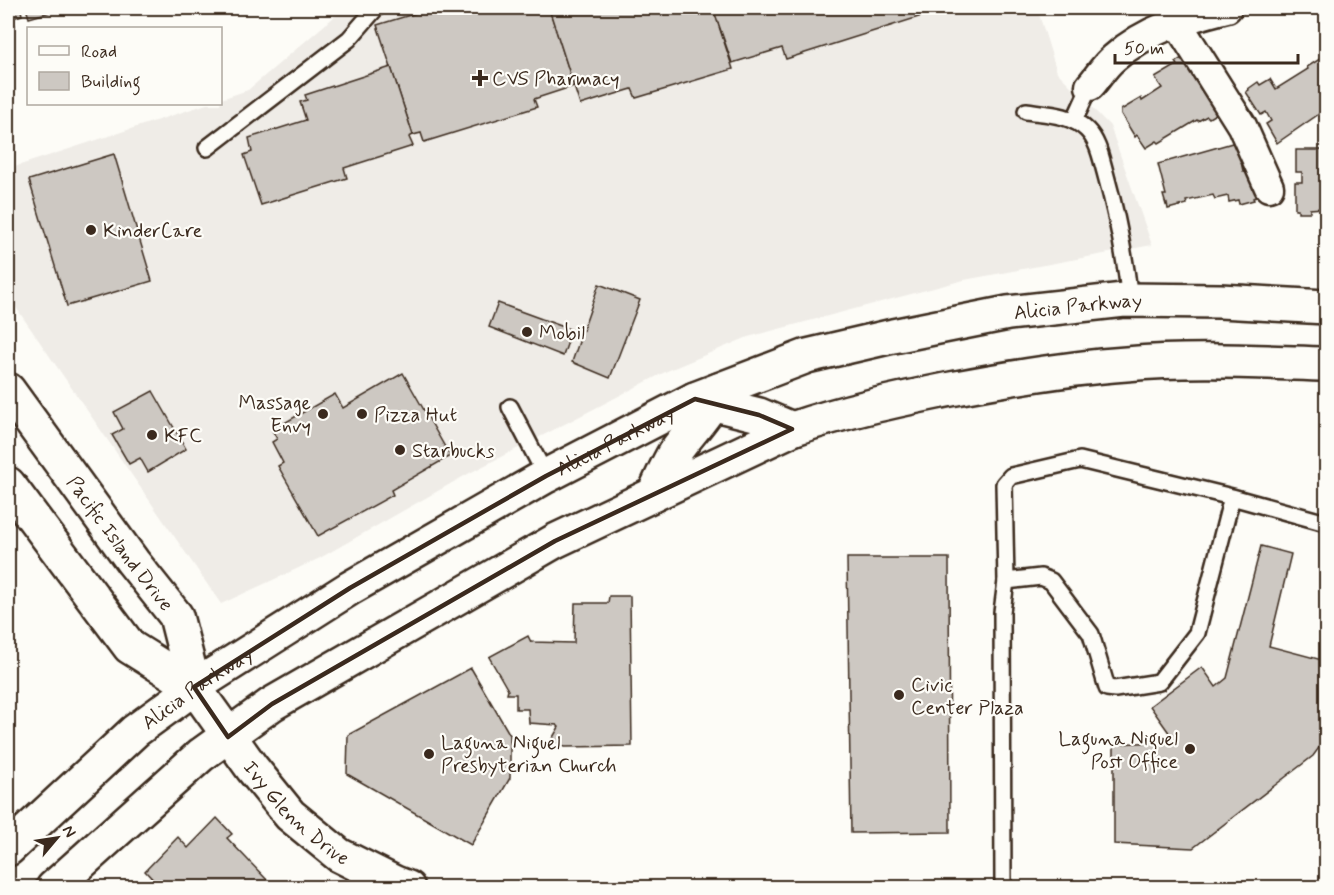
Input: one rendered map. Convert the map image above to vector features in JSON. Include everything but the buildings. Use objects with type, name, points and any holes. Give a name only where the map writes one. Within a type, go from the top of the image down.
[{"type":"main road","name":"Alicia Parkway","points":[[8,849],[135,730],[194,687],[350,588],[546,476],[709,398],[807,356],[1008,313],[1130,300],[1220,301],[1326,307]]},
{"type":"main road","points":[[53,888],[201,755],[272,704],[545,547],[792,429],[826,417],[906,398],[1018,376],[1127,364],[1230,361],[1326,364]]},
{"type":"main road","name":"Pacific Island Drive","points":[[8,390],[126,553],[176,615],[194,687]]},
{"type":"main road","points":[[654,494],[675,452],[709,398],[792,429]]},
{"type":"main road","points":[[8,484],[130,647],[194,687]]},
{"type":"main road","name":"Ivy Glenn Drive","points":[[194,687],[228,737],[290,815],[339,855],[408,888]]},
{"type":"street","points":[[1090,86],[1113,58],[1140,39],[1176,21],[1227,8]]},
{"type":"street","points":[[1176,21],[1242,126],[1269,187]]},
{"type":"lane","points":[[207,148],[349,39],[376,8]]},
{"type":"lane","points":[[1074,122],[1090,86]]},
{"type":"lane","points":[[1026,111],[1063,116],[1086,129],[1099,150],[1124,246],[1130,300]]},
{"type":"lane","points":[[510,407],[546,476]]},
{"type":"lane","points":[[1003,888],[1002,620],[1006,581],[1004,484],[1006,479],[1080,460],[1232,497],[1326,523]]},
{"type":"lane","points":[[1006,581],[1041,577],[1051,581],[1091,634],[1107,688],[1115,689],[1159,682],[1197,633],[1232,497]]},
{"type":"highlighted area","points":[[695,399],[759,415],[792,429],[555,541],[272,704],[228,737],[194,687],[350,588],[546,476]]},
{"type":"shaded area","points":[[349,8],[1037,8],[1057,72],[1110,126],[1152,245],[964,280],[748,337],[667,371],[466,475],[320,558],[221,604],[8,296],[8,169],[204,105],[222,105],[222,99],[248,90],[341,11]]},
{"type":"place","name":"CVS Pharmacy","points":[[480,78]]},
{"type":"place","name":"KinderCare","points":[[91,230]]},
{"type":"place","name":"Mobil","points":[[527,332]]},
{"type":"place","name":"Massage Envy","points":[[323,414]]},
{"type":"place","name":"Pizza Hut","points":[[362,414]]},
{"type":"place","name":"KFC","points":[[152,435]]},
{"type":"place","name":"Starbucks","points":[[400,450]]},
{"type":"place","name":"Civic Center Plaza","points":[[899,695]]},
{"type":"place","name":"Laguna Niguel Post Office","points":[[1190,749]]},
{"type":"place","name":"Laguna Niguel Presbyterian Church","points":[[429,754]]}]
